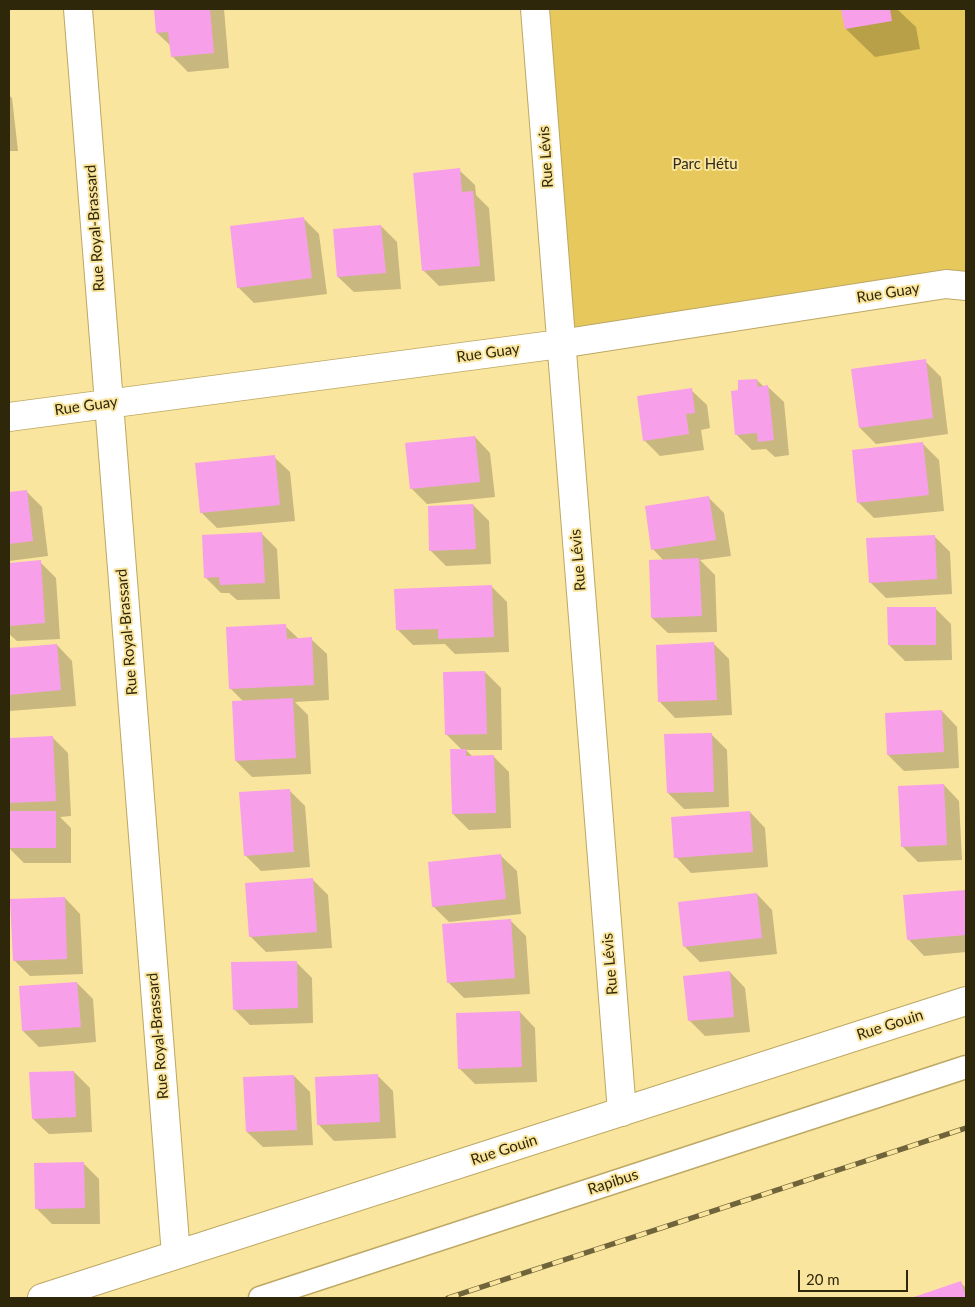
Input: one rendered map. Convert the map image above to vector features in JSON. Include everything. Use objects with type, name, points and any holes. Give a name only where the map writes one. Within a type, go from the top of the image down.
[{"type":"street","name":"Rue Royal-Brassard","points":[[78,9],[176,1255]]},
{"type":"street","name":"Rue Lévis","points":[[535,9],[622,1112]]},
{"type":"street","name":"Rue Guay","points":[[9,417],[560,344],[946,284],[966,286]]},
{"type":"street","name":"Rue Gouin","points":[[42,1298],[966,1001]]},
{"type":"lane","name":"Rapibus","points":[[260,1298],[966,1067]]},
{"type":"green space","name":"Parc Hétu","points":[[535,9],[966,9],[966,286],[560,344]]},
{"type":"building","points":[[154,9],[210,9],[214,53],[171,57],[168,32],[156,33]]},
{"type":"building","points":[[841,9],[890,9],[892,21],[845,29]]},
{"type":"building","points":[[460,168],[462,192],[473,191],[480,266],[422,271],[413,173]]},
{"type":"building","points":[[304,217],[312,278],[237,288],[230,226]]},
{"type":"building","points":[[381,225],[386,273],[337,277],[333,229]]},
{"type":"building","points":[[926,359],[933,418],[859,428],[851,369]]},
{"type":"building","points":[[757,379],[758,387],[768,385],[774,440],[758,442],[757,433],[735,435],[731,391],[738,390],[738,380]]},
{"type":"building","points":[[692,388],[695,413],[686,414],[689,434],[643,441],[637,396]]},
{"type":"building","points":[[475,436],[480,482],[410,489],[405,443]]},
{"type":"building","points":[[923,442],[929,495],[857,503],[852,450]]},
{"type":"building","points":[[275,455],[280,505],[200,513],[195,463]]},
{"type":"building","points":[[27,490],[33,541],[9,544],[9,492]]},
{"type":"building","points":[[709,496],[716,540],[651,550],[645,506]]},
{"type":"building","points":[[473,504],[476,549],[429,551],[428,506]]},
{"type":"building","points":[[262,532],[265,583],[220,585],[219,577],[204,578],[202,535]]},
{"type":"building","points":[[935,535],[937,579],[869,583],[866,538]]},
{"type":"building","points":[[699,558],[702,616],[651,618],[649,560]]},
{"type":"building","points":[[41,560],[45,623],[9,626],[9,563]]},
{"type":"building","points":[[492,585],[494,637],[438,639],[438,629],[396,630],[394,589]]},
{"type":"building","points":[[887,607],[936,607],[936,645],[888,645]]},
{"type":"building","points":[[286,624],[287,639],[312,637],[314,685],[229,689],[226,627]]},
{"type":"building","points":[[714,642],[717,700],[658,702],[656,645]]},
{"type":"building","points":[[57,644],[61,690],[9,695],[9,648]]},
{"type":"building","points":[[485,671],[487,734],[445,735],[443,672]]},
{"type":"building","points":[[293,698],[296,758],[235,761],[232,701]]},
{"type":"building","points":[[942,710],[944,752],[887,755],[885,713]]},
{"type":"building","points":[[712,733],[714,792],[667,793],[664,734]]},
{"type":"building","points":[[53,736],[56,801],[9,803],[9,738]]},
{"type":"building","points":[[450,749],[466,749],[466,756],[494,755],[496,813],[452,814]]},
{"type":"building","points":[[944,784],[947,845],[901,847],[898,786]]},
{"type":"building","points":[[290,789],[294,852],[244,856],[239,792]]},
{"type":"building","points":[[9,811],[56,811],[56,848],[9,848]]},
{"type":"building","points":[[750,811],[753,852],[674,858],[671,817]]},
{"type":"building","points":[[501,854],[506,899],[432,907],[428,862]]},
{"type":"building","points":[[313,878],[317,932],[249,937],[245,883]]},
{"type":"building","points":[[966,890],[966,935],[907,940],[903,895]]},
{"type":"building","points":[[757,893],[762,938],[683,947],[678,902]]},
{"type":"building","points":[[65,897],[67,959],[13,961],[10,899]]},
{"type":"building","points":[[511,919],[515,978],[447,983],[442,924]]},
{"type":"building","points":[[297,961],[298,1008],[233,1010],[231,962]]},
{"type":"building","points":[[730,971],[734,1017],[688,1021],[683,976]]},
{"type":"building","points":[[77,982],[81,1027],[22,1031],[19,986]]},
{"type":"building","points":[[520,1011],[522,1067],[458,1069],[456,1013]]},
{"type":"building","points":[[74,1071],[76,1117],[32,1119],[29,1072]]},
{"type":"building","points":[[378,1074],[380,1122],[317,1125],[315,1077]]},
{"type":"building","points":[[294,1075],[297,1130],[246,1132],[243,1077]]},
{"type":"building","points":[[84,1162],[85,1208],[35,1209],[34,1163]]},
{"type":"building","points":[[961,1281],[966,1298],[911,1298]]},
{"type":"railway","points":[[448,1298],[966,1128]]}]
